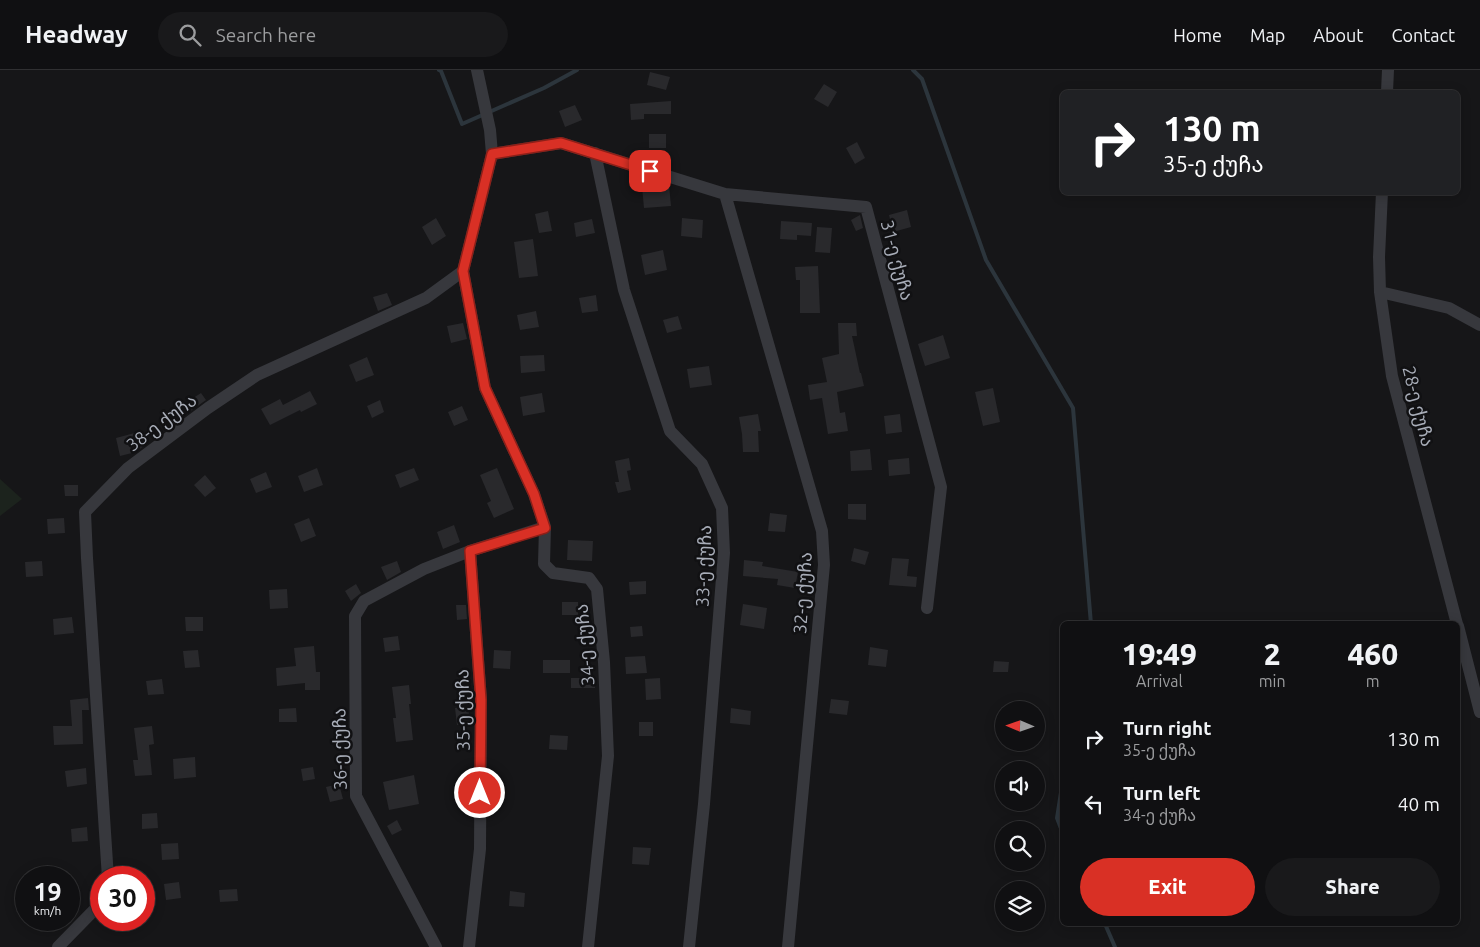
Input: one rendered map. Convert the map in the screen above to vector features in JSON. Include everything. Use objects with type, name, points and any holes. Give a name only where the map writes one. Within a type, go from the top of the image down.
[{"type":"street","points":[[463,271],[492,154],[490,130],[477,70]]},
{"type":"street","points":[[1387,90],[1388,70]]},
{"type":"street","name":"31-ე ქუჩა","points":[[492,154],[561,143],[724,194],[866,207],[941,487],[927,608]]},
{"type":"street","name":"33-ე ქუჩა","points":[[595,153],[624,290],[670,431],[702,464],[722,508],[724,553],[704,804],[689,947]]},
{"type":"street","name":"32-ე ქუჩა","points":[[724,194],[822,531],[824,565],[788,947]]},
{"type":"street","name":"28-ე ქუჩა","points":[[1382,195],[1379,257],[1380,292],[1392,376],[1456,621]]},
{"type":"street","name":"34-ე ქუჩა","points":[[463,271],[485,388],[534,494],[545,528],[544,564],[553,573],[589,578],[597,588],[604,662],[608,756],[588,947]]},
{"type":"street","name":"38-ე ქუჩა","points":[[107,866],[85,512],[128,468],[208,408],[257,375],[426,298],[463,271]]},
{"type":"street","points":[[1380,292],[1449,308],[1480,325]]},
{"type":"street","points":[[470,551],[545,528]]},
{"type":"street","name":"36-ე ქუჩა","points":[[436,947],[356,796],[355,616],[364,601],[424,569],[470,551]]},
{"type":"street","name":"35-ე ქუჩა","points":[[469,947],[480,849],[481,700],[470,551]]},
{"type":"street","name":"28-ე ქუჩა","points":[[1460,636],[1480,712]]},
{"type":"street","points":[[58,947],[90,914]]},
{"type":"shaded area","points":[[0,479],[22,499],[0,516]]},
{"type":"building","points":[[650,72],[670,77],[666,90],[647,85]]},
{"type":"building","points":[[824,84],[837,92],[828,107],[814,99]]},
{"type":"building","points":[[671,101],[671,114],[644,114],[644,119],[631,120],[630,104]]},
{"type":"building","points":[[575,105],[582,120],[565,127],[559,111]]},
{"type":"building","points":[[649,134],[666,134],[666,148],[649,148]]},
{"type":"building","points":[[857,142],[865,158],[855,164],[846,148]]},
{"type":"building","points":[[669,185],[671,206],[644,208],[642,186]]},
{"type":"building","points":[[907,210],[911,227],[893,232],[889,215]]},
{"type":"building","points":[[548,211],[552,231],[539,233],[535,214]]},
{"type":"building","points":[[860,215],[863,228],[856,231],[851,220]]},
{"type":"building","points":[[436,218],[446,236],[432,245],[422,227]]},
{"type":"building","points":[[682,218],[703,220],[702,238],[681,236]]},
{"type":"building","points":[[592,219],[595,233],[576,237],[574,223]]},
{"type":"building","points":[[781,221],[812,223],[811,236],[797,235],[797,240],[780,239]]},
{"type":"building","points":[[817,227],[832,228],[830,253],[815,252]]},
{"type":"building","points":[[533,239],[538,276],[519,278],[514,242]]},
{"type":"building","points":[[663,250],[667,270],[645,275],[641,255]]},
{"type":"building","points":[[818,266],[820,313],[800,313],[800,280],[796,280],[795,267]]},
{"type":"building","points":[[387,293],[392,305],[378,311],[373,297]]},
{"type":"building","points":[[596,295],[598,311],[582,313],[579,298]]},
{"type":"building","points":[[536,311],[539,327],[520,330],[517,315]]},
{"type":"building","points":[[678,316],[682,329],[667,333],[663,320]]},
{"type":"building","points":[[463,323],[467,339],[451,343],[447,326]]},
{"type":"building","points":[[838,323],[856,323],[857,336],[852,336],[864,386],[837,392],[840,413],[845,412],[848,431],[828,434],[822,398],[810,400],[808,385],[827,382],[822,358],[839,354]]},
{"type":"building","points":[[943,335],[950,358],[925,366],[918,344]]},
{"type":"building","points":[[544,355],[545,371],[521,373],[520,356]]},
{"type":"building","points":[[367,357],[374,375],[356,382],[349,365]]},
{"type":"building","points":[[709,366],[712,385],[690,388],[687,369]]},
{"type":"building","points":[[993,388],[1000,422],[983,426],[975,392]]},
{"type":"building","points":[[310,391],[317,404],[270,425],[261,409],[280,399],[283,405]]},
{"type":"building","points":[[201,393],[206,400],[189,412],[184,404]]},
{"type":"building","points":[[542,393],[545,412],[523,416],[520,397]]},
{"type":"building","points":[[380,400],[384,412],[372,418],[367,406]]},
{"type":"building","points":[[462,406],[468,420],[454,426],[448,412]]},
{"type":"building","points":[[758,414],[761,431],[758,431],[759,452],[743,452],[739,417]]},
{"type":"building","points":[[900,414],[902,432],[886,434],[884,416]]},
{"type":"building","points":[[142,431],[146,444],[136,452],[120,456],[116,438]]},
{"type":"building","points":[[870,449],[872,470],[851,471],[850,451]]},
{"type":"building","points":[[629,458],[631,470],[627,471],[631,490],[618,493],[615,482],[619,482],[615,461]]},
{"type":"building","points":[[909,458],[910,474],[889,476],[888,460]]},
{"type":"building","points":[[317,468],[323,485],[304,492],[298,476]]},
{"type":"building","points":[[414,468],[419,480],[400,488],[395,475]]},
{"type":"building","points":[[497,468],[514,509],[494,518],[487,503],[491,501],[480,475]]},
{"type":"building","points":[[266,472],[272,487],[256,493],[250,479]]},
{"type":"building","points":[[205,475],[216,488],[205,497],[194,485]]},
{"type":"building","points":[[64,485],[78,485],[78,496],[65,496]]},
{"type":"building","points":[[848,504],[866,504],[866,520],[848,519]]},
{"type":"building","points":[[770,513],[787,515],[785,532],[768,531]]},
{"type":"building","points":[[64,518],[65,533],[48,534],[47,519]]},
{"type":"building","points":[[309,518],[316,536],[301,542],[294,524]]},
{"type":"building","points":[[454,525],[460,542],[443,549],[437,532]]},
{"type":"building","points":[[568,540],[593,541],[592,561],[567,560]]},
{"type":"building","points":[[854,548],[869,552],[865,565],[851,561]]},
{"type":"building","points":[[892,558],[909,559],[907,576],[917,577],[916,587],[889,585]]},
{"type":"building","points":[[744,560],[763,562],[762,566],[798,572],[795,588],[777,585],[778,579],[743,576]]},
{"type":"building","points":[[42,561],[43,576],[26,577],[25,562]]},
{"type":"building","points":[[397,561],[401,572],[387,580],[381,567]]},
{"type":"building","points":[[646,581],[646,594],[630,595],[629,582]]},
{"type":"building","points":[[356,584],[361,593],[351,601],[345,591]]},
{"type":"building","points":[[287,589],[288,608],[270,609],[269,590]]},
{"type":"building","points":[[562,602],[578,602],[578,615],[562,615]]},
{"type":"building","points":[[743,604],[767,608],[764,629],[740,625]]},
{"type":"building","points":[[456,605],[466,605],[467,619],[457,620]]},
{"type":"building","points":[[72,617],[74,633],[54,635],[53,619]]},
{"type":"building","points":[[185,617],[203,617],[203,631],[186,631]]},
{"type":"building","points":[[642,626],[643,636],[631,637],[630,627]]},
{"type":"building","points":[[398,636],[400,650],[385,652],[383,638]]},
{"type":"building","points":[[314,646],[316,672],[320,672],[320,690],[305,690],[305,683],[277,686],[276,668],[296,666],[294,648]]},
{"type":"building","points":[[870,647],[888,650],[886,667],[868,665]]},
{"type":"building","points":[[198,650],[200,667],[185,668],[183,651]]},
{"type":"building","points":[[494,650],[511,651],[510,669],[493,668]]},
{"type":"building","points":[[645,656],[647,673],[626,674],[625,657]]},
{"type":"building","points":[[543,660],[570,660],[570,673],[543,673]]},
{"type":"building","points":[[994,661],[1009,662],[1008,672],[993,672]]},
{"type":"building","points":[[571,678],[596,678],[595,688],[571,688]]},
{"type":"building","points":[[660,678],[661,699],[646,700],[645,679]]},
{"type":"building","points":[[162,679],[164,694],[148,695],[146,681]]},
{"type":"building","points":[[409,685],[413,740],[396,742],[393,718],[396,718],[392,687]]},
{"type":"building","points":[[88,698],[89,710],[82,710],[83,744],[54,745],[53,726],[72,726],[70,700]]},
{"type":"building","points":[[831,699],[849,701],[847,715],[829,713]]},
{"type":"building","points":[[468,706],[470,724],[457,725],[455,708]]},
{"type":"building","points":[[296,708],[297,722],[279,722],[279,709]]},
{"type":"building","points":[[731,708],[751,711],[750,725],[730,723]]},
{"type":"building","points":[[639,722],[653,722],[653,736],[639,736]]},
{"type":"building","points":[[152,726],[154,744],[149,745],[152,775],[135,776],[133,760],[138,760],[134,728]]},
{"type":"building","points":[[550,735],[568,736],[567,750],[549,749]]},
{"type":"building","points":[[195,757],[196,777],[174,779],[173,759]]},
{"type":"building","points":[[313,767],[315,779],[303,781],[301,769]]},
{"type":"building","points":[[86,768],[87,784],[67,787],[65,771]]},
{"type":"building","points":[[414,775],[419,804],[389,810],[383,782]]},
{"type":"building","points":[[339,784],[343,799],[330,802],[326,787]]},
{"type":"building","points":[[157,813],[158,828],[142,829],[142,814]]},
{"type":"building","points":[[397,820],[402,830],[392,835],[387,826]]},
{"type":"building","points":[[87,827],[88,841],[72,842],[71,829]]},
{"type":"building","points":[[178,843],[179,859],[162,860],[161,844]]},
{"type":"building","points":[[633,847],[651,848],[649,865],[632,864]]},
{"type":"building","points":[[179,882],[181,898],[166,900],[164,884]]},
{"type":"building","points":[[237,889],[238,901],[220,902],[219,890]]},
{"type":"building","points":[[510,891],[525,893],[524,907],[509,906]]},
{"type":"waterway","points":[[439,70],[462,124],[544,88],[577,70]]},
{"type":"waterway","points":[[913,70],[922,79],[986,260],[1073,408],[1091,621]]},
{"type":"waterway","points":[[1060,799],[1057,818],[1060,826]]},
{"type":"waterway","points":[[1106,926],[1115,947]]},
{"type":"route","points":[[480,793],[481,700],[470,551],[545,528],[534,494],[485,388],[463,271],[492,154],[561,143],[650,171]]}]
